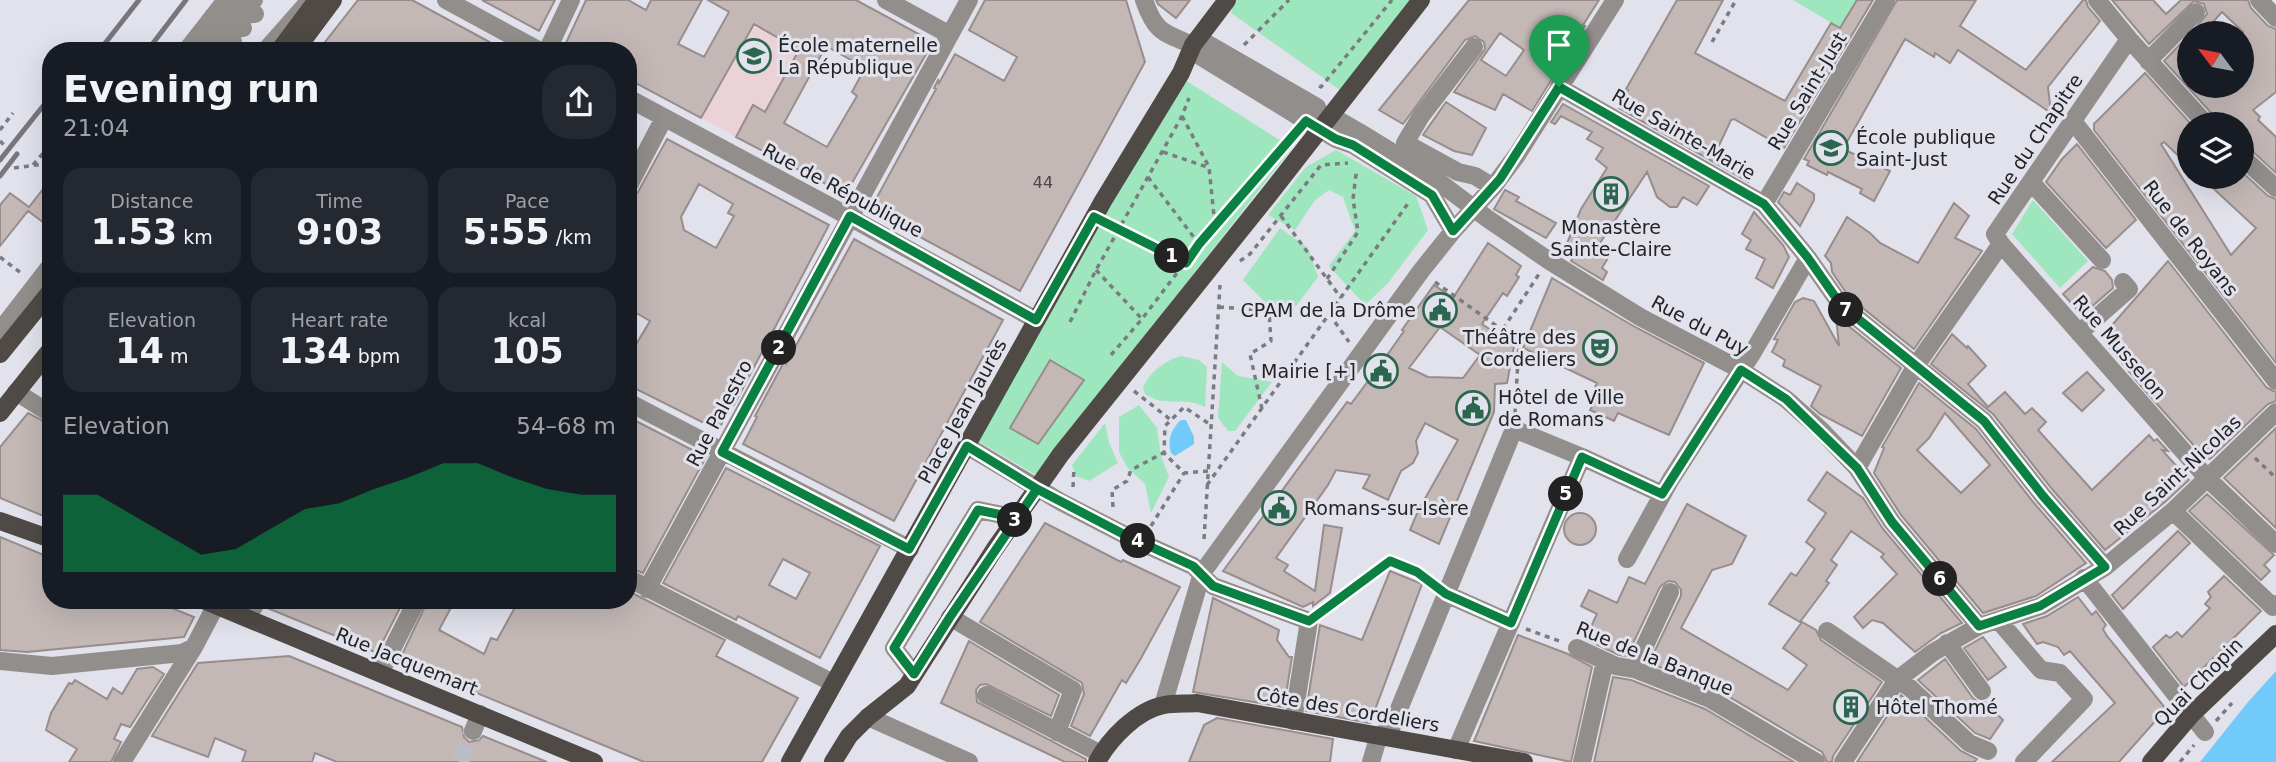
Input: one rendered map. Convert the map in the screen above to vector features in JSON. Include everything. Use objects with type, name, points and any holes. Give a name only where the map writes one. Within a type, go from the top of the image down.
[{"type":"main road","points":[[286,42],[317,0]]},
{"type":"main road","points":[[302,42],[333,0]]},
{"type":"main road","name":"Place Jean Jaurès","points":[[790,762],[1094,217],[1174,84],[1190,52],[1227,0]]},
{"type":"main road","points":[[833,762],[849,736],[906,686],[1037,489],[1109,393],[1227,260],[1322,126],[1421,0]]},
{"type":"main road","points":[[3,340],[42,300]]},
{"type":"main road","points":[[0,412],[42,360]]},
{"type":"main road","points":[[0,521],[42,536]]},
{"type":"main road","name":"Rue Jacquemart","points":[[224,609],[594,762]]},
{"type":"main road","name":"Quai Chopin","points":[[2151,762],[2192,715],[2276,634]]},
{"type":"main road","name":"Côte des Cordeliers","points":[[1163,705],[1197,703],[1524,762]]},
{"type":"main road","points":[[1100,759],[1136,718],[1163,705]]},
{"type":"street","points":[[273,42],[310,0]]},
{"type":"street","points":[[446,0],[523,42]]},
{"type":"street","points":[[551,42],[571,0]]},
{"type":"street","points":[[886,0],[950,35]]},
{"type":"street","name":"Rue Palestro","points":[[647,589],[969,0]]},
{"type":"street","points":[[1144,0],[1151,21],[1156,27],[1190,52],[1322,126],[1340,131],[1353,145],[1432,195],[1458,226]]},
{"type":"street","points":[[1163,705],[1202,573],[1421,271],[1517,155],[1615,0]]},
{"type":"street","name":"Rue Saint-Just","points":[[1764,204],[1886,0]]},
{"type":"street","points":[[2097,0],[2195,112]]},
{"type":"street","points":[[2259,0],[2276,18]]},
{"type":"street","points":[[2148,61],[2196,12]]},
{"type":"street","points":[[207,24],[246,21]]},
{"type":"street","points":[[207,24],[246,21]]},
{"type":"street","name":"Rue du Chapitre","points":[[1857,468],[1915,367],[2001,244],[1995,234],[2129,39]]},
{"type":"street","points":[[1474,47],[1421,116],[1405,143],[1458,172],[1475,176],[1493,187]]},
{"type":"street","name":"Rue Sainte-Marie","points":[[1559,87],[1764,204],[1808,258],[1841,305],[1984,421],[2043,496],[2105,567]]},
{"type":"street","name":"Rue de République","points":[[637,103],[850,216],[1036,320]]},
{"type":"street","points":[[637,170],[664,118]]},
{"type":"street","name":"Rue de Royans","points":[[2073,121],[2276,381]]},
{"type":"street","name":"Rue du Puy","points":[[1340,131],[1431,176],[1548,260],[1640,317],[1741,370],[1786,399],[1857,468],[1892,522],[1979,626]]},
{"type":"street","points":[[2254,168],[2276,188]]},
{"type":"street","points":[[2031,182],[2102,260]]},
{"type":"street","name":"Rue Musselon","points":[[2001,244],[2207,478],[2276,544]]},
{"type":"street","points":[[1627,559],[1662,494],[1753,352],[1808,258]]},
{"type":"street","points":[[3,340],[42,279]]},
{"type":"street","points":[[2079,333],[2129,289],[2123,282]]},
{"type":"street","points":[[16,393],[42,409]]},
{"type":"street","points":[[637,407],[909,549]]},
{"type":"street","name":"Rue Saint-Nicolas","points":[[1843,762],[1897,680],[1947,643],[1979,626],[2040,606],[2105,567],[2173,511],[2275,416]]},
{"type":"street","points":[[1371,762],[1379,735],[1390,731],[1514,429],[1662,494]]},
{"type":"street","points":[[967,446],[1061,502],[1193,566],[1213,586],[1309,621],[1293,721]]},
{"type":"street","points":[[1456,750],[1582,457]]},
{"type":"street","points":[[914,674],[894,648],[978,510],[1017,518]]},
{"type":"street","points":[[2173,511],[2275,606]]},
{"type":"street","points":[[2084,578],[2205,732]]},
{"type":"street","points":[[637,583],[833,683]]},
{"type":"street","points":[[1634,669],[1670,592]]},
{"type":"street","points":[[1446,594],[1511,623]]},
{"type":"street","points":[[122,762],[194,647],[207,609]]},
{"type":"street","points":[[247,618],[252,609]]},
{"type":"street","points":[[380,673],[412,609]]},
{"type":"street","points":[[950,617],[1073,690],[1057,732]]},
{"type":"street","points":[[1998,620],[2041,670],[2060,673],[2084,699],[2032,759]]},
{"type":"street","points":[[1827,631],[1910,688],[1969,743],[1988,751]]},
{"type":"street","points":[[1947,643],[1982,691]]},
{"type":"street","points":[[0,661],[52,666],[182,653],[194,647]]},
{"type":"street","name":"Rue de la Banque","points":[[1577,648],[1616,666],[1634,669],[1710,699],[1816,762]]},
{"type":"street","points":[[1582,762],[1605,661]]},
{"type":"street","points":[[986,695],[1057,732],[1100,759]]},
{"type":"street","points":[[473,731],[480,714]]},
{"type":"street","points":[[868,717],[970,762]]},
{"type":"path","points":[[1255,51],[1244,45],[1289,0]]},
{"type":"path","points":[[1310,80],[1321,87],[1392,0]]},
{"type":"path","points":[[1712,42],[1736,0]]},
{"type":"path","points":[[1070,321],[1182,116],[1192,89],[1174,84]]},
{"type":"path","points":[[0,130],[13,113]]},
{"type":"path","points":[[1182,116],[1209,167],[1215,227],[1227,260],[1250,254],[1321,164],[1355,163],[1353,199],[1358,232],[1327,279]]},
{"type":"path","points":[[1163,152],[1209,167]]},
{"type":"path","points":[[32,167],[42,155]]},
{"type":"path","points":[[14,168],[42,165]]},
{"type":"path","points":[[1148,177],[1199,244]]},
{"type":"path","points":[[1111,355],[1199,244],[1251,185]]},
{"type":"path","points":[[1207,485],[1410,203],[1399,195]]},
{"type":"path","points":[[1281,216],[1342,298]]},
{"type":"path","points":[[1094,217],[1186,263]]},
{"type":"path","points":[[1502,330],[1548,260]]},
{"type":"path","points":[[1096,270],[1142,319]]},
{"type":"path","points":[[1421,271],[1519,342],[1514,429]]},
{"type":"path","points":[[1213,285],[1221,274],[1204,540],[1209,549],[1217,553]]},
{"type":"path","points":[[1219,307],[1330,314]]},
{"type":"path","points":[[1262,408],[1250,354],[1271,341],[1268,311]]},
{"type":"path","points":[[1330,314],[1359,356]]},
{"type":"path","points":[[1133,390],[1171,420]]},
{"type":"path","points":[[1184,473],[1165,452],[1165,426],[1184,407],[1211,425]]},
{"type":"path","points":[[2241,445],[2276,478]]},
{"type":"path","points":[[1113,508],[1112,491],[1128,481],[1131,470],[1165,452]]},
{"type":"path","points":[[1074,466],[1072,487],[1083,492]]},
{"type":"path","points":[[1184,473],[1208,471]]},
{"type":"path","points":[[1151,526],[1184,473]]},
{"type":"path","points":[[1103,502],[1123,512]]},
{"type":"path","points":[[1142,522],[1161,531]]},
{"type":"path","points":[[1196,543],[1204,540]]},
{"type":"path","points":[[1309,621],[1390,561],[1417,572],[1446,594]]},
{"type":"path","name":"Rue de la Banque","points":[[1511,623],[1577,648]]},
{"type":"path","points":[[2180,762],[2234,701]]},
{"type":"shaded area","name":"École maternelle La République","points":[[743,0],[807,36],[765,112],[753,106],[736,137],[683,108]]},
{"type":"green space","points":[[1234,0],[1414,0],[1343,92],[1231,13]]},
{"type":"green space","points":[[1793,0],[1857,0],[1840,28]]},
{"type":"green space","points":[[1185,80],[1292,148],[1036,475],[976,440],[1109,204]]},
{"type":"green space","points":[[1336,150],[1416,196],[1428,230],[1388,283],[1365,305],[1329,266],[1355,231],[1343,197],[1329,190],[1315,200],[1295,230],[1268,215],[1306,167]]},
{"type":"green space","points":[[2033,200],[2088,261],[2060,288],[2012,234]]},
{"type":"green space","points":[[1280,228],[1308,248],[1318,277],[1296,306],[1271,308],[1243,280]]},
{"type":"green space","points":[[1181,356],[1199,360],[1207,367],[1205,407],[1188,402],[1161,401],[1145,394],[1143,387],[1154,371]]},
{"type":"green space","points":[[1222,362],[1238,376],[1272,382],[1235,431],[1228,431],[1218,418]]},
{"type":"green space","points":[[1139,405],[1157,428],[1161,456],[1169,477],[1151,513],[1145,484],[1127,467],[1119,452],[1119,417]]},
{"type":"green space","points":[[1105,423],[1109,443],[1118,463],[1089,481],[1076,476],[1072,465]]},
{"type":"water","points":[[1181,420],[1186,420],[1194,437],[1194,444],[1175,456],[1171,453],[1170,440],[1172,431]]},
{"type":"water","points":[[2276,671],[2276,762],[2200,762],[2248,702]]},
{"type":"building","points":[[358,0],[412,0],[489,42],[325,42]]},
{"type":"building","points":[[482,0],[555,0],[539,31]]},
{"type":"building","points":[[586,0],[628,0],[646,10],[651,0],[702,0],[678,44],[704,57],[729,12],[708,0],[856,0],[926,38],[929,49],[848,190],[841,192],[736,137],[753,105],[765,112],[799,50],[754,24],[701,118],[637,84],[637,42],[566,42]],"holes":[[[826,46],[865,68],[852,92],[857,96],[827,147],[784,123]]]},
{"type":"building","points":[[985,0],[1126,0],[1145,62],[1020,291],[870,210],[936,89],[934,88],[938,80],[939,83],[955,54],[1004,81],[1017,57],[969,30]]},
{"type":"building","points":[[1156,0],[1190,0],[1176,18]]},
{"type":"building","points":[[1469,0],[1599,0],[1532,111],[1503,94],[1495,110],[1454,92],[1485,49],[1484,42],[1475,36],[1465,40],[1403,124],[1379,110]],"holes":[[[1500,33],[1524,50],[1506,76],[1481,60]]]},
{"type":"building","points":[[1677,0],[1723,0],[1695,53],[1785,101],[1831,23],[1840,28],[1857,0],[1873,0],[1784,148],[1734,119],[1731,120],[1714,156],[1742,172],[1747,181],[1619,108],[1628,90],[1626,89]]},
{"type":"building","points":[[1897,0],[1976,0],[1960,26],[2026,70],[2083,0],[2086,0],[2088,7],[2100,21],[2048,87],[2051,113],[1958,50],[1950,63],[1935,53],[1934,57],[1905,39],[1843,149],[1890,171],[1874,201],[1860,193],[1862,189],[1807,165],[1809,161],[1804,159]]},
{"type":"building","points":[[2112,0],[2153,0],[2166,14],[2181,0],[2248,0],[2251,8],[2268,26],[2276,29],[2276,92],[2253,110],[2260,117],[2258,120],[2276,137],[2276,173],[2254,153],[2254,112],[2210,112],[2198,98],[2254,98],[2254,21],[2231,21],[2222,12],[2214,21],[2201,21],[2207,14],[2204,4],[2194,1],[2149,44]]},
{"type":"building","points":[[2177,47],[2177,75],[2164,61]]},
{"type":"building","points":[[2145,73],[2180,112],[2177,112],[2177,154],[2164,142],[2161,144],[2177,169],[2177,189],[2189,189],[2231,255],[2256,228],[2214,189],[2254,189],[2254,183],[2268,196],[2276,199],[2276,363],[2094,130],[2094,124]]},
{"type":"building","points":[[1446,102],[1486,128],[1472,155],[1454,151],[1423,135]]},
{"type":"building","name":"Monastère Sainte-Claire","points":[[1563,104],[1709,186],[1697,205],[1683,197],[1677,207],[1670,207],[1657,197],[1647,172],[1600,243],[1612,251],[1602,268],[1607,272],[1603,280],[1571,261],[1575,254],[1565,248],[1581,209],[1607,168],[1596,159],[1603,148],[1587,139],[1592,132],[1561,116],[1555,124],[1551,122]]},
{"type":"building","points":[[667,139],[829,225],[720,427],[714,428],[637,390],[637,343],[650,321],[637,313],[637,193]],"holes":[[[699,184],[733,204],[728,213],[734,216],[716,248],[684,230],[681,217]]]},
{"type":"building","points":[[2077,144],[2136,220],[2106,248],[2046,182],[2062,159]]},
{"type":"building","points":[[1797,183],[1814,194],[1814,200],[1800,226],[1778,202],[1784,192],[1790,195]]},
{"type":"building","points":[[42,190],[42,222],[28,211],[0,246],[0,205],[10,193],[29,207]]},
{"type":"building","points":[[1505,190],[1519,197],[1516,201],[1556,223],[1546,238],[1494,209]]},
{"type":"building","points":[[1954,203],[1969,216],[1955,238],[1982,251],[1914,349],[1849,297],[1825,256],[1847,217],[1880,243],[1918,263]]},
{"type":"building","points":[[1754,212],[1783,245],[1789,257],[1773,288],[1756,278],[1765,259],[1746,249],[1751,240],[1742,234]]},
{"type":"building","points":[[854,239],[1003,320],[894,521],[743,444],[784,362],[786,364]]},
{"type":"building","points":[[1488,243],[1521,266],[1516,275],[1519,277],[1507,296],[1503,293],[1482,324],[1514,346],[1507,383],[1495,384],[1494,412],[1439,544],[1410,530],[1458,440],[1425,423],[1416,441],[1418,453],[1413,463],[1401,471],[1388,500],[1363,488],[1370,475],[1336,470],[1276,558],[1288,565],[1284,571],[1315,591],[1324,525],[1342,528],[1330,593],[1313,606],[1313,602],[1303,607],[1223,571],[1347,402],[1351,404],[1375,368],[1383,361],[1434,285],[1453,298]],"holes":[[[1440,327],[1480,355],[1463,378],[1428,377],[1409,368]]]},
{"type":"building","points":[[2168,261],[2267,388],[2276,392],[2276,401],[2268,404],[2210,459],[2205,458],[2109,347],[2116,342],[2106,332]]},
{"type":"building","points":[[2093,267],[2105,271],[2112,280],[2113,288],[2082,315],[2063,294]]},
{"type":"building","points":[[1552,278],[1635,327],[1704,363],[1669,435],[1618,413],[1614,421],[1590,410],[1594,403],[1589,401],[1597,383],[1523,348]]},
{"type":"building","points":[[1803,298],[1814,301],[1839,346],[1836,316],[1901,368],[1862,436],[1820,414],[1811,406],[1821,386],[1783,366],[1785,360],[1772,352],[1778,340],[1774,339],[1795,302]]},
{"type":"building","points":[[1952,334],[1967,348],[1968,346],[1986,366],[1968,384],[1988,407],[2005,392],[2025,414],[2032,408],[2046,422],[2038,430],[2092,490],[2149,435],[2168,451],[2162,450],[2189,480],[2105,550],[2052,489],[1993,414],[1931,364]]},
{"type":"building","points":[[1050,360],[1084,380],[1038,444],[1010,428]]},
{"type":"building","points":[[2087,372],[2104,390],[2082,411],[2063,393]]},
{"type":"building","points":[[1919,383],[1976,429],[2034,503],[2086,563],[2036,596],[1983,613],[1901,515],[1874,473],[1884,448],[1882,447]],"holes":[[[1945,413],[1990,465],[1961,493],[1917,450],[1929,438]]]},
{"type":"building","points":[[28,413],[42,420],[42,515],[0,498],[0,447]]},
{"type":"building","points":[[637,422],[706,457],[643,573],[637,571]]},
{"type":"building","points":[[2276,428],[2276,528],[2224,478]]},
{"type":"building","points":[[726,468],[880,546],[820,658],[738,616],[736,620],[663,583]],"holes":[[[783,559],[810,573],[796,599],[769,585]]]},
{"type":"building","points":[[1827,472],[1863,498],[1883,529],[1962,623],[1941,633],[1915,652],[1883,623],[1872,620],[1863,628],[1854,617],[1897,574],[1881,557],[1884,554],[1851,531],[1831,560],[1837,565],[1826,581],[1829,583],[1800,622],[1769,604],[1791,573],[1796,576],[1815,549],[1806,542],[1826,513],[1808,500]]},
{"type":"building","points":[[2207,494],[2274,555],[2264,565],[2270,571],[2261,580],[2189,511]]},
{"type":"building","points":[[1687,504],[1746,536],[1732,564],[1712,570],[1681,628],[1788,690],[1807,665],[1783,648],[1802,622],[1816,630],[1821,640],[1882,682],[1833,756],[1832,762],[1827,762],[1822,752],[1716,689],[1649,663],[1681,596],[1681,590],[1675,582],[1668,581],[1660,587],[1627,656],[1585,639],[1597,614],[1581,606],[1589,590],[1617,603],[1629,577],[1645,584]]},
{"type":"building","points":[[1580,513],[1592,517],[1596,529],[1592,541],[1580,545],[1568,541],[1564,529],[1568,517]]},
{"type":"building","points":[[1045,523],[1121,562],[1123,560],[1180,587],[1140,660],[1126,683],[1122,680],[1090,736],[1071,726],[1084,694],[1082,683],[980,622]]},
{"type":"building","points":[[2178,531],[2190,543],[2123,609],[2112,595]]},
{"type":"building","points":[[0,537],[42,554],[42,609],[174,609],[194,617],[184,637],[27,652],[0,650]]},
{"type":"building","points":[[1390,571],[1422,584],[1370,723],[1306,711],[1320,625],[1362,640]]},
{"type":"building","points":[[2224,576],[2261,611],[2184,687],[2153,647],[2166,635],[2170,638],[2177,632],[2182,637],[2210,608],[2205,604],[2211,597],[2208,592]]},
{"type":"building","points":[[637,596],[725,640],[716,656],[798,698],[762,762],[644,762],[399,661],[424,609],[450,609],[439,630],[484,654],[491,638],[497,640],[514,609],[637,609]]},
{"type":"building","points":[[2078,597],[2092,615],[2096,611],[2106,625],[2103,629],[2107,636],[2166,709],[2119,762],[2052,762],[2115,703],[2070,651],[2064,655],[2058,647],[2043,642],[2037,644],[2023,624],[2047,616]]},
{"type":"building","points":[[1213,598],[1279,630],[1277,640],[1289,657],[1292,657],[1284,707],[1193,692]]},
{"type":"building","points":[[269,609],[399,609],[377,653]]},
{"type":"building","points":[[1518,635],[1568,654],[1592,667],[1571,762],[1474,741]]},
{"type":"building","points":[[1983,637],[2006,667],[1988,680],[1964,648]]},
{"type":"building","points":[[969,641],[1059,695],[1051,716],[986,684],[980,685],[976,690],[977,702],[1086,759],[1086,762],[1065,762],[941,703]]},
{"type":"building","points":[[289,656],[462,727],[464,737],[469,742],[479,740],[483,736],[547,762],[337,762],[315,753],[312,762],[242,762],[246,751],[215,738],[208,757],[152,736],[198,663]]},
{"type":"building","points":[[1945,659],[1973,698],[1978,702],[1985,702],[2003,720],[1990,739],[1975,733],[1918,680]]},
{"type":"building","points":[[153,667],[164,674],[130,727],[121,724],[114,739],[121,742],[111,762],[69,762],[77,749],[46,730],[51,713],[69,683],[72,684],[75,680],[107,699],[113,688],[122,694],[137,669]]},
{"type":"building","points":[[1613,677],[1631,680],[1705,709],[1794,762],[1594,762]]},
{"type":"building","points":[[1901,695],[1961,751],[1977,759],[1974,762],[1857,762]]},
{"type":"building","points":[[1217,718],[1333,739],[1330,762],[1189,762],[1204,725]]},
{"type":"tunnel","points":[[460,762],[473,731]]},
{"type":"railway","points":[[106,42],[139,0]]},
{"type":"railway","points":[[154,42],[186,0]]},
{"type":"railway","points":[[0,160],[42,107]]},
{"type":"railway","points":[[0,176],[17,154]]},
{"type":"place","name":"École maternelle La République","points":[[754,56]]},
{"type":"place","name":"École publique Saint-Just","points":[[1831,148]]},
{"type":"place","name":"Monastère Sainte-Claire","points":[[1611,194]]},
{"type":"place","name":"CPAM de la Drôme","points":[[1440,310]]},
{"type":"place","name":"Théâtre des Cordeliers","points":[[1600,348]]},
{"type":"place","name":"Mairie [+]","points":[[1381,371]]},
{"type":"place","name":"Hôtel de Ville de Romans","points":[[1473,408]]},
{"type":"place","name":"Romans-sur-Isère","points":[[1279,508]]},
{"type":"place","name":"Hôtel Thomé","points":[[1851,707]]},
{"type":"route","points":[[1559,87],[1500,179],[1453,231],[1432,195],[1353,145],[1336,139],[1306,121],[1199,244],[1186,263],[1094,217],[1036,320],[850,216],[722,452],[909,549],[967,446],[1037,489],[914,674],[894,648],[978,510],[1017,518],[1037,489],[1127,536],[1193,566],[1213,586],[1309,621],[1390,561],[1417,572],[1446,594],[1511,623],[1582,457],[1662,494],[1741,370],[1786,399],[1821,430],[1857,468],[1892,522],[1979,626],[2040,606],[2105,567],[2043,496],[1984,421],[1841,305],[1808,258],[1764,204],[1559,87]]}]
